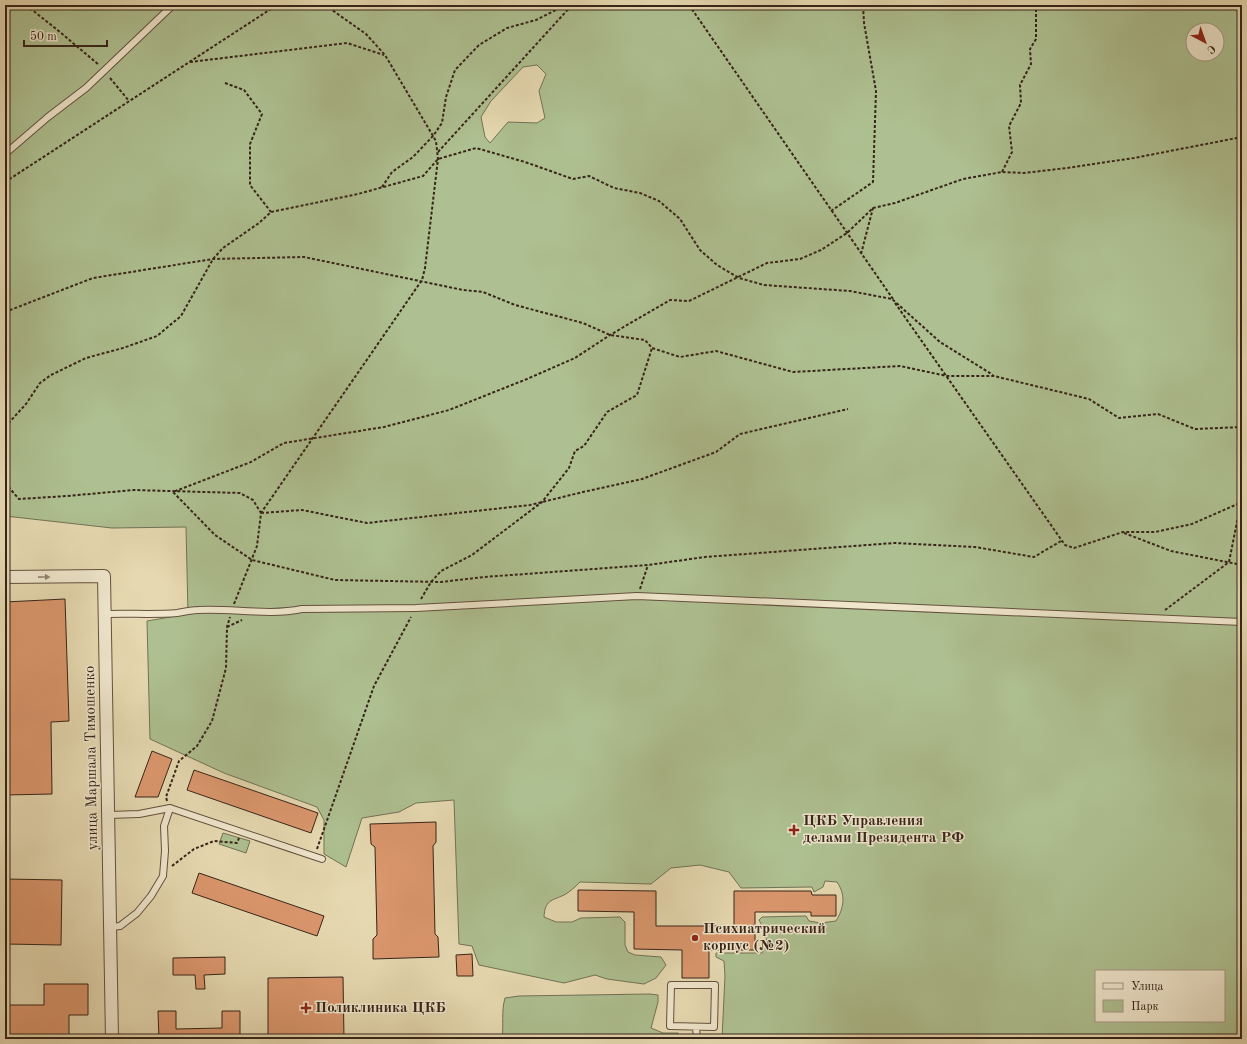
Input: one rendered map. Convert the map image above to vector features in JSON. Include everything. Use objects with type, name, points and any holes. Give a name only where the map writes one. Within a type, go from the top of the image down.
[{"type":"street","name":"улица Маршала Тимошенко","points":[[5,577],[104,576],[106,614],[112,1039]]},
{"type":"lane","points":[[5,154],[48,117],[86,88],[173,5]]},
{"type":"lane","points":[[106,614],[176,613],[198,610],[263,610],[284,612],[302,609],[416,608],[637,596],[1242,622]]},
{"type":"lane","points":[[109,815],[139,814],[170,808],[322,858]]},
{"type":"lane","points":[[111,927],[120,926],[137,912],[151,896],[163,876],[165,851],[164,826],[170,808]]},
{"type":"lane","points":[[671,985],[715,985],[714,1027],[696,1027],[670,1026],[671,985]]},
{"type":"lane","points":[[696,1027],[697,1039]]},
{"type":"path","points":[[26,5],[104,70],[129,101]]},
{"type":"path","points":[[5,182],[276,5]]},
{"type":"path","points":[[238,592],[257,546],[262,513],[422,280],[425,268],[438,159],[436,141],[385,55],[366,34],[324,5]]},
{"type":"path","points":[[382,187],[392,172],[413,157],[433,136],[442,123],[446,97],[455,70],[479,45],[507,28],[536,20],[566,5]]},
{"type":"path","points":[[438,152],[572,5]]},
{"type":"path","points":[[689,5],[892,299],[1065,545],[1074,548],[1123,532],[1155,532],[1192,524],[1242,502]]},
{"type":"path","points":[[831,211],[873,182],[876,91],[864,23],[863,5]]},
{"type":"path","points":[[1002,172],[1012,152],[1010,126],[1021,104],[1020,85],[1031,64],[1030,49],[1036,39],[1036,5]]},
{"type":"path","points":[[189,62],[347,42],[385,55]]},
{"type":"path","points":[[225,83],[244,90],[262,114],[250,144],[250,185],[271,212]]},
{"type":"path","points":[[173,492],[251,462],[284,443],[384,427],[449,410],[575,358],[610,335],[670,300],[689,301],[739,278],[767,263],[800,259],[821,250],[847,234],[873,208],[896,203],[963,178],[1002,172],[1024,173],[1067,168],[1134,158],[1242,136]]},
{"type":"path","points":[[5,427],[26,404],[40,383],[51,375],[86,358],[123,348],[157,336],[181,316],[213,258],[271,212],[322,203],[423,176],[438,159],[476,148],[525,162],[573,179],[589,176],[614,188],[640,193],[659,201],[680,219],[700,250],[717,265],[739,278],[764,285],[850,291],[892,299],[940,342],[994,376]]},
{"type":"path","points":[[861,254],[873,208]]},
{"type":"path","points":[[5,312],[93,278],[213,258],[304,258],[422,280],[463,290],[483,292],[515,305],[583,323],[610,335],[645,340],[652,348],[680,357],[716,351],[793,372],[900,366],[947,376],[994,376],[1089,398],[1119,418],[1158,414],[1196,429],[1242,427]]},
{"type":"path","points":[[314,856],[374,686],[431,582],[441,571],[472,555],[542,502],[569,468],[576,451],[584,446],[607,412],[637,395],[652,348]]},
{"type":"path","points":[[262,513],[302,510],[367,523],[530,505],[642,479],[716,452],[740,434],[848,409]]},
{"type":"path","points":[[5,483],[19,498],[67,496],[134,490],[240,493],[253,500],[262,513]]},
{"type":"path","points":[[173,492],[215,535],[252,560],[335,580],[431,582],[648,565],[705,557],[894,543],[975,547],[1034,557],[1061,541]]},
{"type":"path","points":[[1155,618],[1229,562],[1242,502]]},
{"type":"path","points":[[1123,532],[1171,551],[1242,565]]},
{"type":"path","points":[[637,596],[648,565]]},
{"type":"path","points":[[170,808],[166,797],[179,761],[197,746],[212,721],[226,668],[227,627]]},
{"type":"path","points":[[163,876],[172,866],[194,849],[214,841],[237,843],[241,831]]},
{"type":"green space","points":[[5,5],[1242,5],[1242,1039],[722,1039],[725,976],[724,961],[716,957],[716,953],[762,953],[766,944],[766,936],[759,920],[762,917],[806,916],[809,921],[821,923],[836,921],[841,911],[843,897],[837,882],[825,881],[823,887],[814,892],[812,887],[741,888],[729,872],[700,865],[671,868],[651,884],[580,882],[564,895],[547,904],[544,917],[556,922],[572,922],[581,918],[620,917],[625,922],[625,945],[628,952],[635,955],[661,957],[666,965],[656,978],[644,984],[607,979],[595,975],[564,983],[479,965],[472,946],[459,944],[454,800],[416,803],[399,812],[362,818],[346,867],[324,854],[324,820],[317,807],[224,773],[150,739],[147,621],[188,614],[186,527],[112,528],[5,516]],"holes":[[[537,65],[546,74],[539,91],[545,118],[537,123],[508,122],[490,143],[485,137],[481,117],[491,101],[523,67]]]},
{"type":"green space","points":[[223,833],[250,841],[246,853],[219,844]]},
{"type":"green space","points":[[658,995],[658,1002],[651,1028],[663,1033],[678,1033],[681,1039],[502,1039],[503,1008],[505,998],[519,996]]},
{"type":"building","points":[[65,599],[69,721],[51,722],[52,794],[5,795],[5,730],[8,730],[5,602]]},
{"type":"building","points":[[152,751],[172,759],[158,797],[135,797]]},
{"type":"building","points":[[194,770],[318,813],[311,833],[187,790]]},
{"type":"building","points":[[436,822],[436,842],[433,846],[435,934],[438,937],[439,957],[373,959],[373,939],[377,935],[375,847],[371,844],[370,824]]},
{"type":"building","points":[[199,873],[324,916],[317,936],[192,893]]},
{"type":"building","points":[[5,879],[62,880],[61,945],[5,944]]},
{"type":"building","name":"Психиатрический корпус (№2)","points":[[578,890],[656,891],[656,926],[734,926],[734,891],[811,891],[812,895],[836,895],[836,916],[811,916],[811,912],[755,912],[755,950],[709,950],[709,978],[682,978],[682,950],[634,949],[634,912],[578,911]]},
{"type":"building","points":[[472,954],[473,976],[457,976],[456,955]]},
{"type":"building","points":[[225,957],[225,974],[204,975],[205,989],[196,989],[195,975],[173,975],[173,958]]},
{"type":"building","name":"Поликлиника ЦКБ","points":[[343,977],[344,1039],[268,1039],[268,978]]},
{"type":"building","points":[[44,984],[88,984],[88,1015],[69,1015],[69,1039],[5,1039],[5,1005],[44,1005]]},
{"type":"building","points":[[158,1011],[176,1011],[176,1029],[222,1028],[222,1011],[240,1011],[240,1039],[159,1039]]},
{"type":"place","name":"ЦКБ Управления делами Президента РФ","points":[[794,830]]},
{"type":"place","name":"Психиатрический корпус (№2)","points":[[695,938]]},
{"type":"place","name":"Поликлиника ЦКБ","points":[[306,1008]]}]
